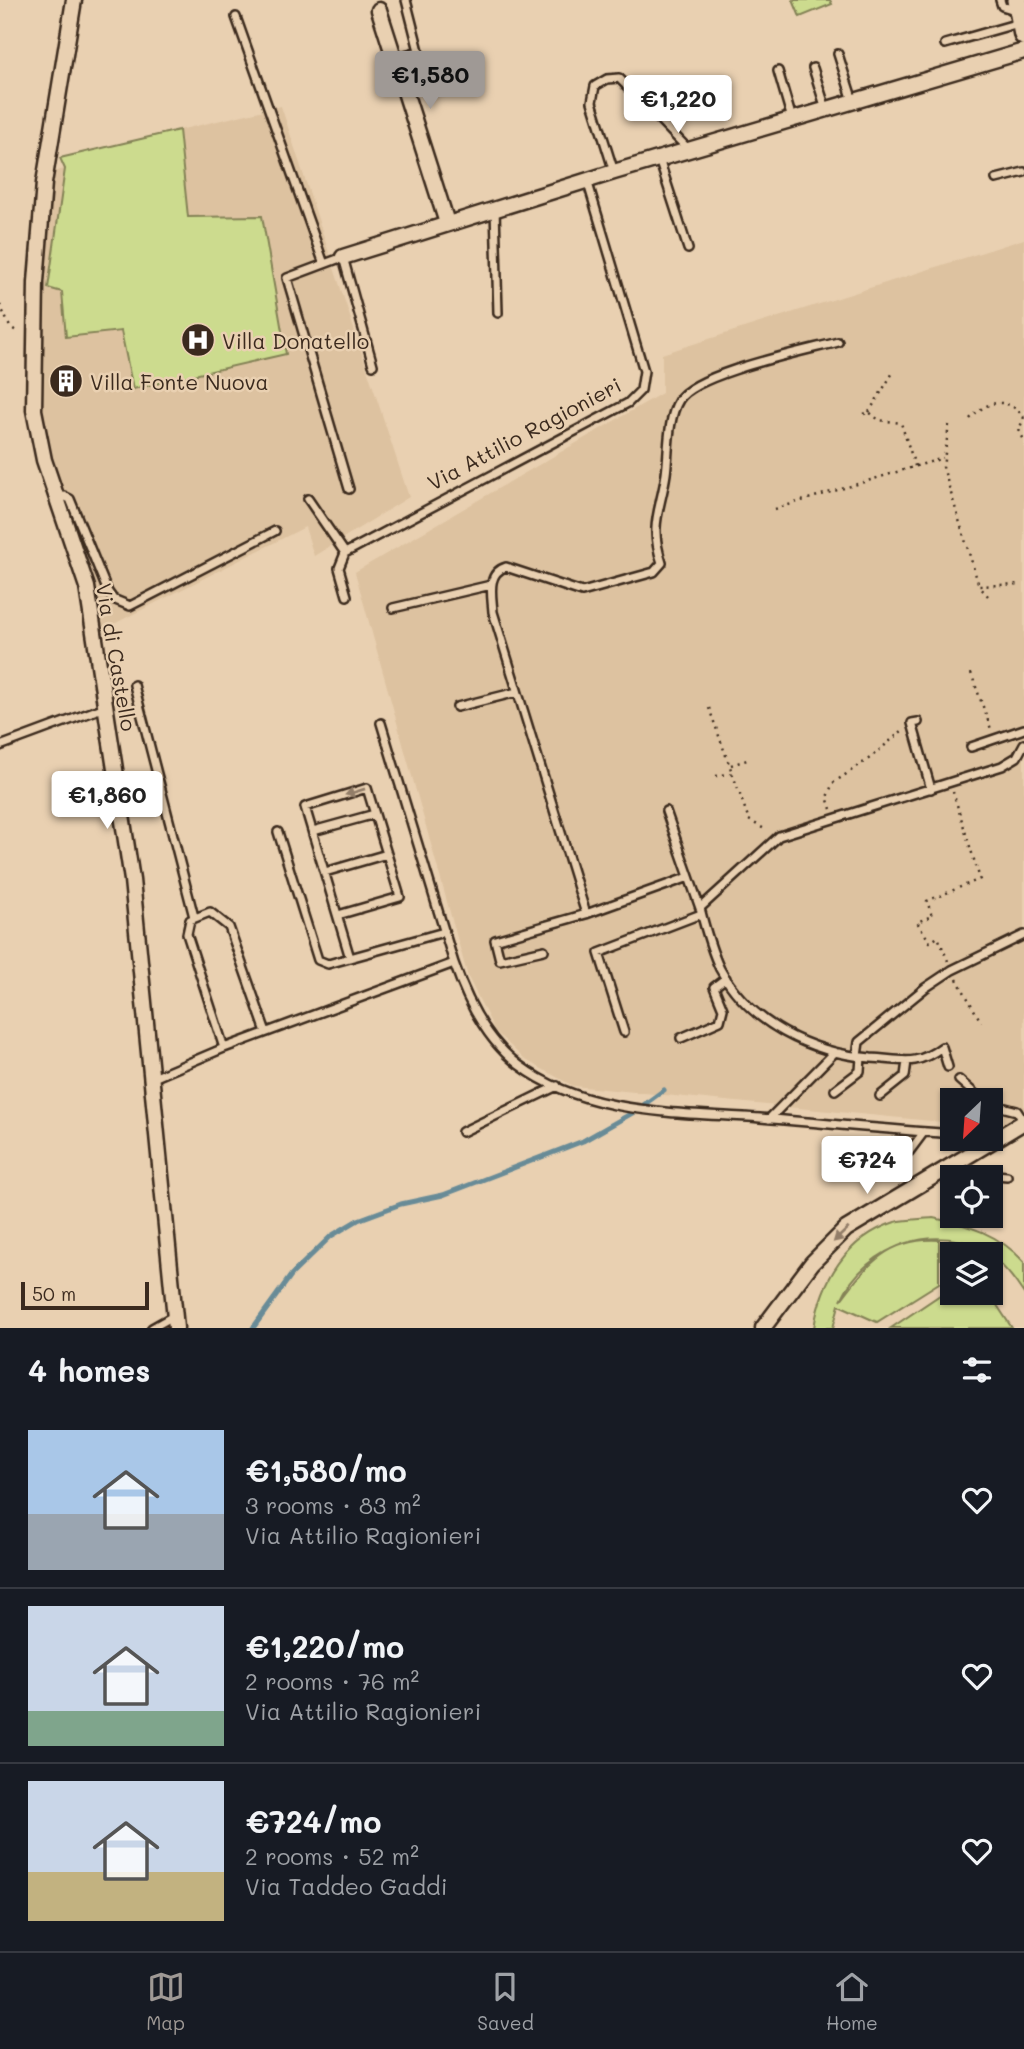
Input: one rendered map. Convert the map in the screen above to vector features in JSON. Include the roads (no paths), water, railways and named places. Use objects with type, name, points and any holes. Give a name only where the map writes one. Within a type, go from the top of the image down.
[{"type":"street","name":"Via di Castello","points":[[74,0],[44,183],[33,341],[34,410],[57,500],[87,587],[132,880],[176,1322]]},
{"type":"street","points":[[379,10],[447,223]]},
{"type":"street","points":[[343,257],[586,180],[1024,51]]},
{"type":"street","points":[[763,1328],[812,1264],[846,1229],[1024,1122]]},
{"type":"lane","points":[[394,58],[418,51],[406,0]]},
{"type":"lane","points":[[1000,0],[1002,6],[1020,17]]},
{"type":"lane","points":[[236,17],[324,264]]},
{"type":"lane","points":[[945,44],[1020,17]]},
{"type":"lane","points":[[838,54],[854,102]]},
{"type":"lane","points":[[813,68],[826,110]]},
{"type":"lane","points":[[778,71],[792,120]]},
{"type":"lane","points":[[614,172],[592,102],[595,86],[607,79],[619,78],[685,143],[689,151]]},
{"type":"lane","points":[[659,159],[688,249]]},
{"type":"lane","points":[[996,178],[1024,172]]},
{"type":"lane","name":"Via Attilio Ragionieri","points":[[345,554],[628,403],[641,390],[645,374],[586,180]]},
{"type":"lane","points":[[495,208],[498,313]]},
{"type":"lane","points":[[349,489],[287,278],[343,257],[373,365]]},
{"type":"lane","points":[[586,914],[493,612],[491,585],[495,574],[506,567],[582,592],[654,572],[662,563],[653,534],[679,400],[702,381],[838,342]]},
{"type":"lane","points":[[57,500],[64,496],[70,499],[108,592],[113,599],[130,606],[275,531]]},
{"type":"lane","points":[[308,499],[345,554],[339,568],[347,596]]},
{"type":"lane","points":[[393,608],[491,585]]},
{"type":"lane","points":[[134,685],[194,917]]},
{"type":"lane","points":[[457,707],[517,692]]},
{"type":"lane","points":[[0,746],[105,707]]},
{"type":"lane","points":[[915,722],[931,789]]},
{"type":"lane","points":[[381,723],[461,985],[489,1035],[520,1066],[557,1086],[623,1107],[940,1131]]},
{"type":"lane","points":[[971,747],[1024,729]]},
{"type":"lane","points":[[624,1032],[599,953],[700,911],[779,836],[1011,762],[1024,744]]},
{"type":"lane","points":[[338,915],[400,897],[367,788],[305,807],[350,958]]},
{"type":"lane","points":[[666,811],[715,958],[741,997],[766,1021],[794,1037],[835,1052],[859,1057],[921,1061],[942,1047],[948,1067]]},
{"type":"lane","points":[[313,831],[375,814]]},
{"type":"lane","points":[[278,832],[318,960],[328,964],[444,932]]},
{"type":"lane","points":[[325,872],[387,854]]},
{"type":"lane","points":[[544,950],[500,960],[495,940],[586,914],[689,877]]},
{"type":"lane","points":[[224,1048],[188,942],[188,925],[194,917],[210,912],[229,927],[267,1032]]},
{"type":"lane","points":[[835,1090],[860,1071],[859,1042],[952,970],[1024,935]]},
{"type":"lane","points":[[151,1079],[224,1048],[454,963]]},
{"type":"lane","points":[[681,1038],[720,1021],[723,1009],[714,987],[726,978]]},
{"type":"lane","points":[[769,1119],[835,1052]]},
{"type":"lane","points":[[880,1096],[905,1076],[907,1060]]},
{"type":"lane","points":[[959,1080],[967,1088]]},
{"type":"lane","points":[[462,1132],[557,1086]]},
{"type":"lane","points":[[1003,1107],[1017,1111],[1024,1122]]},
{"type":"lane","points":[[909,1152],[925,1132]]},
{"type":"lane","points":[[1003,1176],[1007,1176]]},
{"type":"lane","points":[[152,1328],[176,1322]]},
{"type":"waterway","points":[[253,1328],[292,1274],[331,1236],[358,1220],[401,1204],[443,1195],[583,1141],[634,1112],[664,1090]]},
{"type":"place","name":"Villa Donatello","points":[[198,340]]},
{"type":"place","name":"Villa Fonte Nuova","points":[[66,381]]}]
